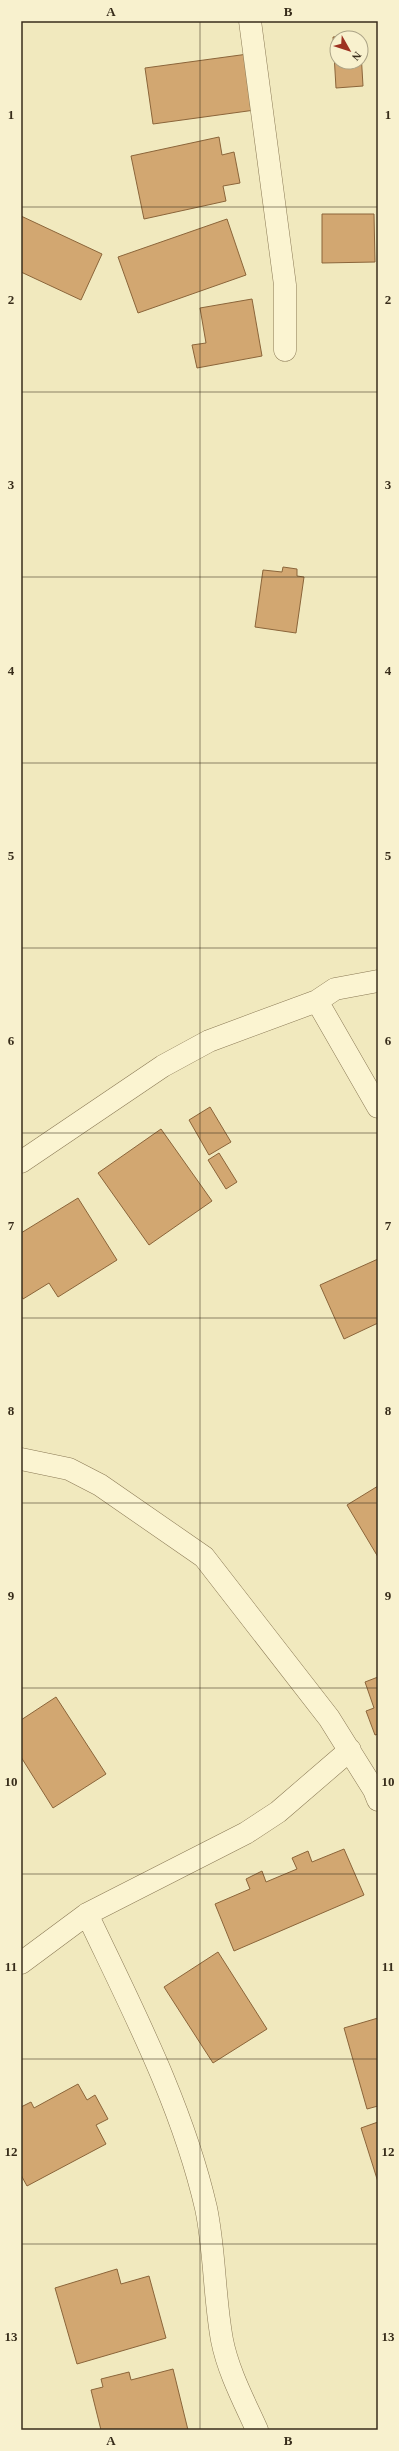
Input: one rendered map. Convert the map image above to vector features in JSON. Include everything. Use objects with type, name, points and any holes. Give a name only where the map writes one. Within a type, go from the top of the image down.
[{"type":"street","points":[[250,21],[285,285],[285,350]]},
{"type":"street","points":[[21,1162],[163,1066],[209,1041],[317,1001],[335,989],[378,981]]},
{"type":"street","points":[[317,1001],[378,1107]]},
{"type":"street","points":[[21,1459],[69,1469],[100,1485],[204,1557],[329,1718],[374,1790],[378,1800]]},
{"type":"street","points":[[21,1963],[87,1914],[246,1833],[278,1812],[350,1750]]},
{"type":"street","points":[[87,1914],[168,2089],[188,2144],[206,2208],[222,2340],[228,2364],[257,2430]]},
{"type":"building","points":[[248,54],[255,110],[153,124],[145,68]]},
{"type":"building","points":[[335,70],[362,70],[363,86],[336,88]]},
{"type":"building","points":[[219,137],[222,155],[234,152],[240,183],[223,186],[226,201],[144,219],[131,156]]},
{"type":"building","points":[[322,214],[374,214],[375,262],[322,263]]},
{"type":"building","points":[[21,216],[102,254],[81,300],[21,272]]},
{"type":"building","points":[[227,219],[246,275],[138,313],[118,257]]},
{"type":"building","points":[[252,299],[262,356],[197,368],[192,345],[206,343],[200,308]]},
{"type":"building","points":[[283,567],[297,569],[297,576],[304,577],[296,633],[255,627],[263,570],[282,572]]},
{"type":"building","points":[[210,1107],[231,1142],[209,1155],[189,1120]]},
{"type":"building","points":[[161,1129],[212,1201],[149,1245],[98,1173]]},
{"type":"building","points":[[219,1153],[237,1182],[226,1189],[208,1160]]},
{"type":"building","points":[[78,1198],[117,1260],[58,1297],[49,1283],[23,1299],[21,1295],[21,1233]]},
{"type":"building","points":[[378,1259],[378,1323],[344,1339],[320,1285]]},
{"type":"building","points":[[378,1486],[378,1557],[347,1505]]},
{"type":"building","points":[[378,1677],[378,1734],[375,1735],[366,1711],[374,1708],[365,1682]]},
{"type":"building","points":[[56,1697],[106,1774],[53,1808],[21,1757],[21,1720]]},
{"type":"building","points":[[344,1849],[364,1895],[234,1951],[215,1904],[250,1889],[246,1879],[262,1871],[266,1882],[297,1869],[292,1858],[308,1851],[312,1862]]},
{"type":"building","points":[[218,1952],[267,2029],[213,2063],[164,1987]]},
{"type":"building","points":[[378,2018],[378,2106],[367,2109],[344,2028]]},
{"type":"building","points":[[78,2084],[87,2100],[95,2095],[108,2119],[96,2125],[106,2144],[27,2186],[21,2175],[21,2107],[31,2102],[34,2108]]},
{"type":"building","points":[[378,2122],[378,2182],[361,2128]]},
{"type":"building","points":[[117,2269],[121,2284],[149,2276],[166,2338],[77,2364],[55,2288]]},
{"type":"building","points":[[173,2369],[188,2430],[101,2430],[91,2390],[103,2387],[101,2379],[129,2372],[131,2380]]}]
